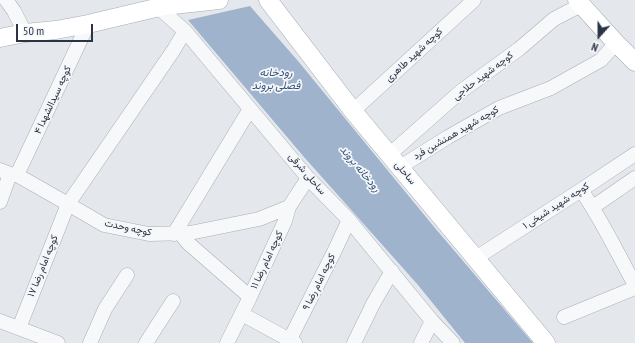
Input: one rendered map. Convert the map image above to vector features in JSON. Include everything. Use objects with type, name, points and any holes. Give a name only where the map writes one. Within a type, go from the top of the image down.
[{"type":"main road","points":[[0,38],[88,24],[161,7],[219,0]]},
{"type":"main road","name":"ساحلی","points":[[268,0],[353,111],[546,343]]},
{"type":"main road","points":[[579,1],[635,62]]},
{"type":"street","name":"کوچه شهید طاهری","points":[[353,111],[474,0]]},
{"type":"street","name":"کوچه شهید حلاجی","points":[[395,161],[460,92],[519,49],[554,19],[579,1]]},
{"type":"street","points":[[0,6],[10,5],[25,33]]},
{"type":"street","name":"ساحلی شرقی","points":[[161,7],[185,31],[308,178],[349,220],[432,321],[453,343]]},
{"type":"street","name":"کوچه سیدالشهدا ۴","points":[[0,202],[9,173],[88,24]]},
{"type":"street","name":"کوچه امام رضا ۱۷","points":[[19,328],[68,204],[185,31]]},
{"type":"street","name":"کوچه شهید همنشین فرد","points":[[395,161],[448,137],[499,108],[551,88],[601,60],[616,43]]},
{"type":"street","points":[[250,109],[177,234],[250,297]]},
{"type":"street","name":"کوچه شهید شیخی ۱","points":[[476,258],[635,154]]},
{"type":"street","name":"کوچه وحدت","points":[[9,173],[104,225],[149,234],[190,233],[259,219],[289,207]]},
{"type":"street","name":"کوچه امام رضا ۱۱","points":[[227,343],[285,221],[289,207],[308,178]]},
{"type":"street","points":[[593,207],[635,178]]},
{"type":"street","points":[[564,318],[635,286],[593,207],[582,190]]},
{"type":"street","name":"کوچه امام رضا ۹","points":[[291,342],[349,220]]},
{"type":"street","points":[[354,343],[373,304],[392,271]]},
{"type":"street","points":[[90,343],[105,309],[127,276]]},
{"type":"street","points":[[146,343],[173,301]]},
{"type":"street","points":[[242,314],[291,342]]},
{"type":"street","points":[[0,321],[19,328],[38,339],[58,343]]},
{"type":"street","points":[[420,343],[432,321]]},
{"type":"water","name":"رودخانه فصلی بروند","points":[[250,6],[298,61],[435,228],[533,343],[465,343],[418,285],[304,157],[188,20]]},
{"type":"water label","name":"رودخانه بروند","points":[[360,169]]}]
